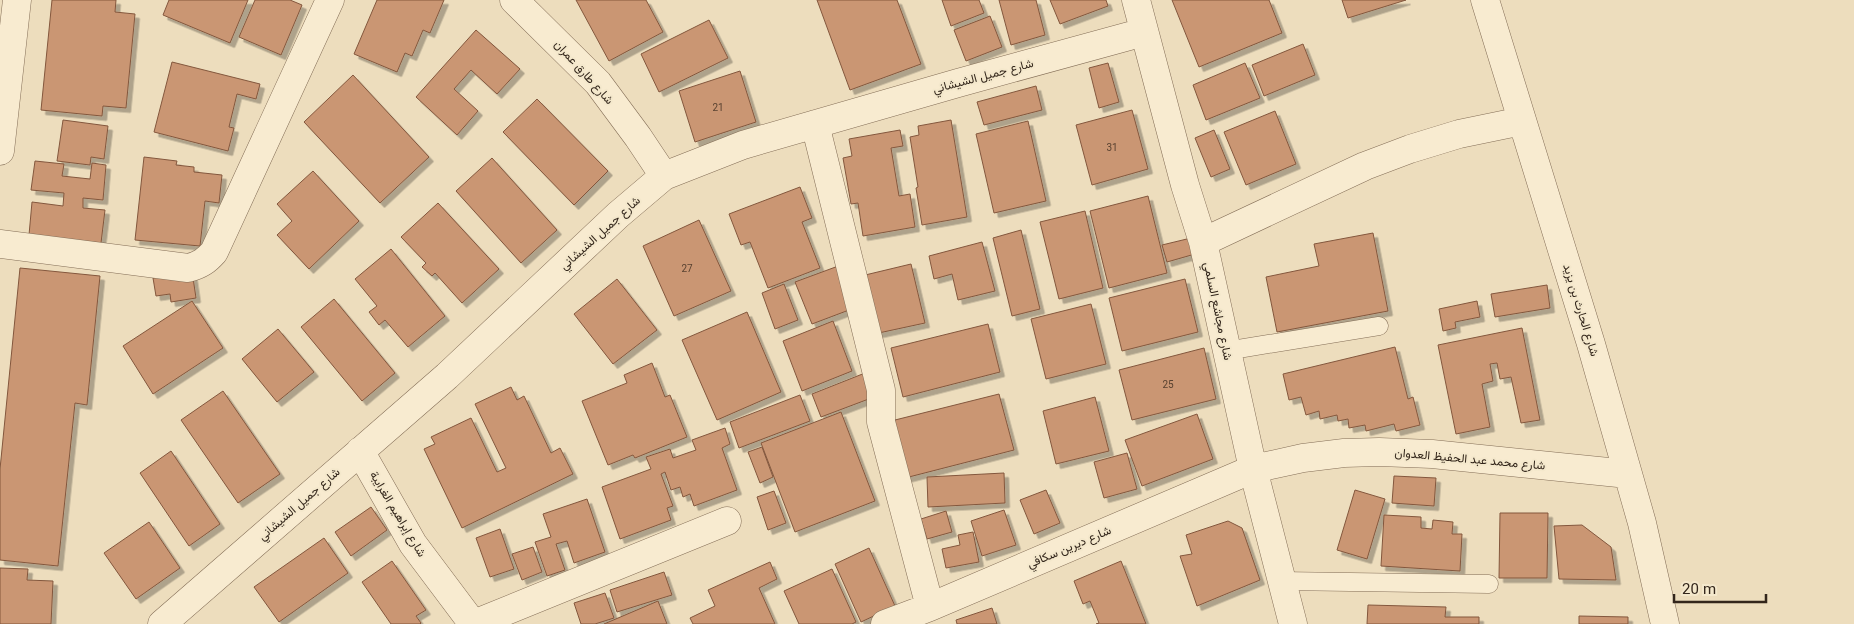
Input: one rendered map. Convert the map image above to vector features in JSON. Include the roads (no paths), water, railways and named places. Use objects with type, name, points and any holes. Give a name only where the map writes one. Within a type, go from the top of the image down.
[{"type":"street","points":[[0,151],[17,0]]},
{"type":"street","points":[[0,244],[188,268],[200,265],[208,260],[214,252],[330,0]]},
{"type":"street","name":"شارع طارق عمران","points":[[514,0],[598,83],[664,176]]},
{"type":"street","name":"شارع مجاشع السلمي","points":[[1136,0],[1185,185],[1203,242],[1253,469],[1293,624]]},
{"type":"street","name":"شارع الحارث بن يزيد","points":[[1485,0],[1566,262],[1628,474],[1642,524],[1665,624]]},
{"type":"street","name":"شارع جميل الشيشاني","points":[[162,624],[447,376],[618,215],[664,176],[743,145],[1144,32]]},
{"type":"street","points":[[1203,242],[1365,166],[1410,149],[1459,134],[1522,121]]},
{"type":"street","points":[[815,124],[881,390],[881,422],[930,607]]},
{"type":"street","name":"شارع إبراهيم الغرايبة","points":[[360,451],[413,544],[474,624]]},
{"type":"street","name":"شارع محمد عبد الحفيظ العدوان","points":[[1253,469],[1311,457],[1344,453],[1379,452],[1432,454],[1628,474]]},
{"type":"street","name":"شارع ديرين سكافي","points":[[885,624],[930,607],[1253,469]]},
{"type":"street","points":[[474,624],[727,522]]},
{"type":"lane","points":[[1226,351],[1379,326]]},
{"type":"lane","points":[[1281,581],[1489,584]]}]
